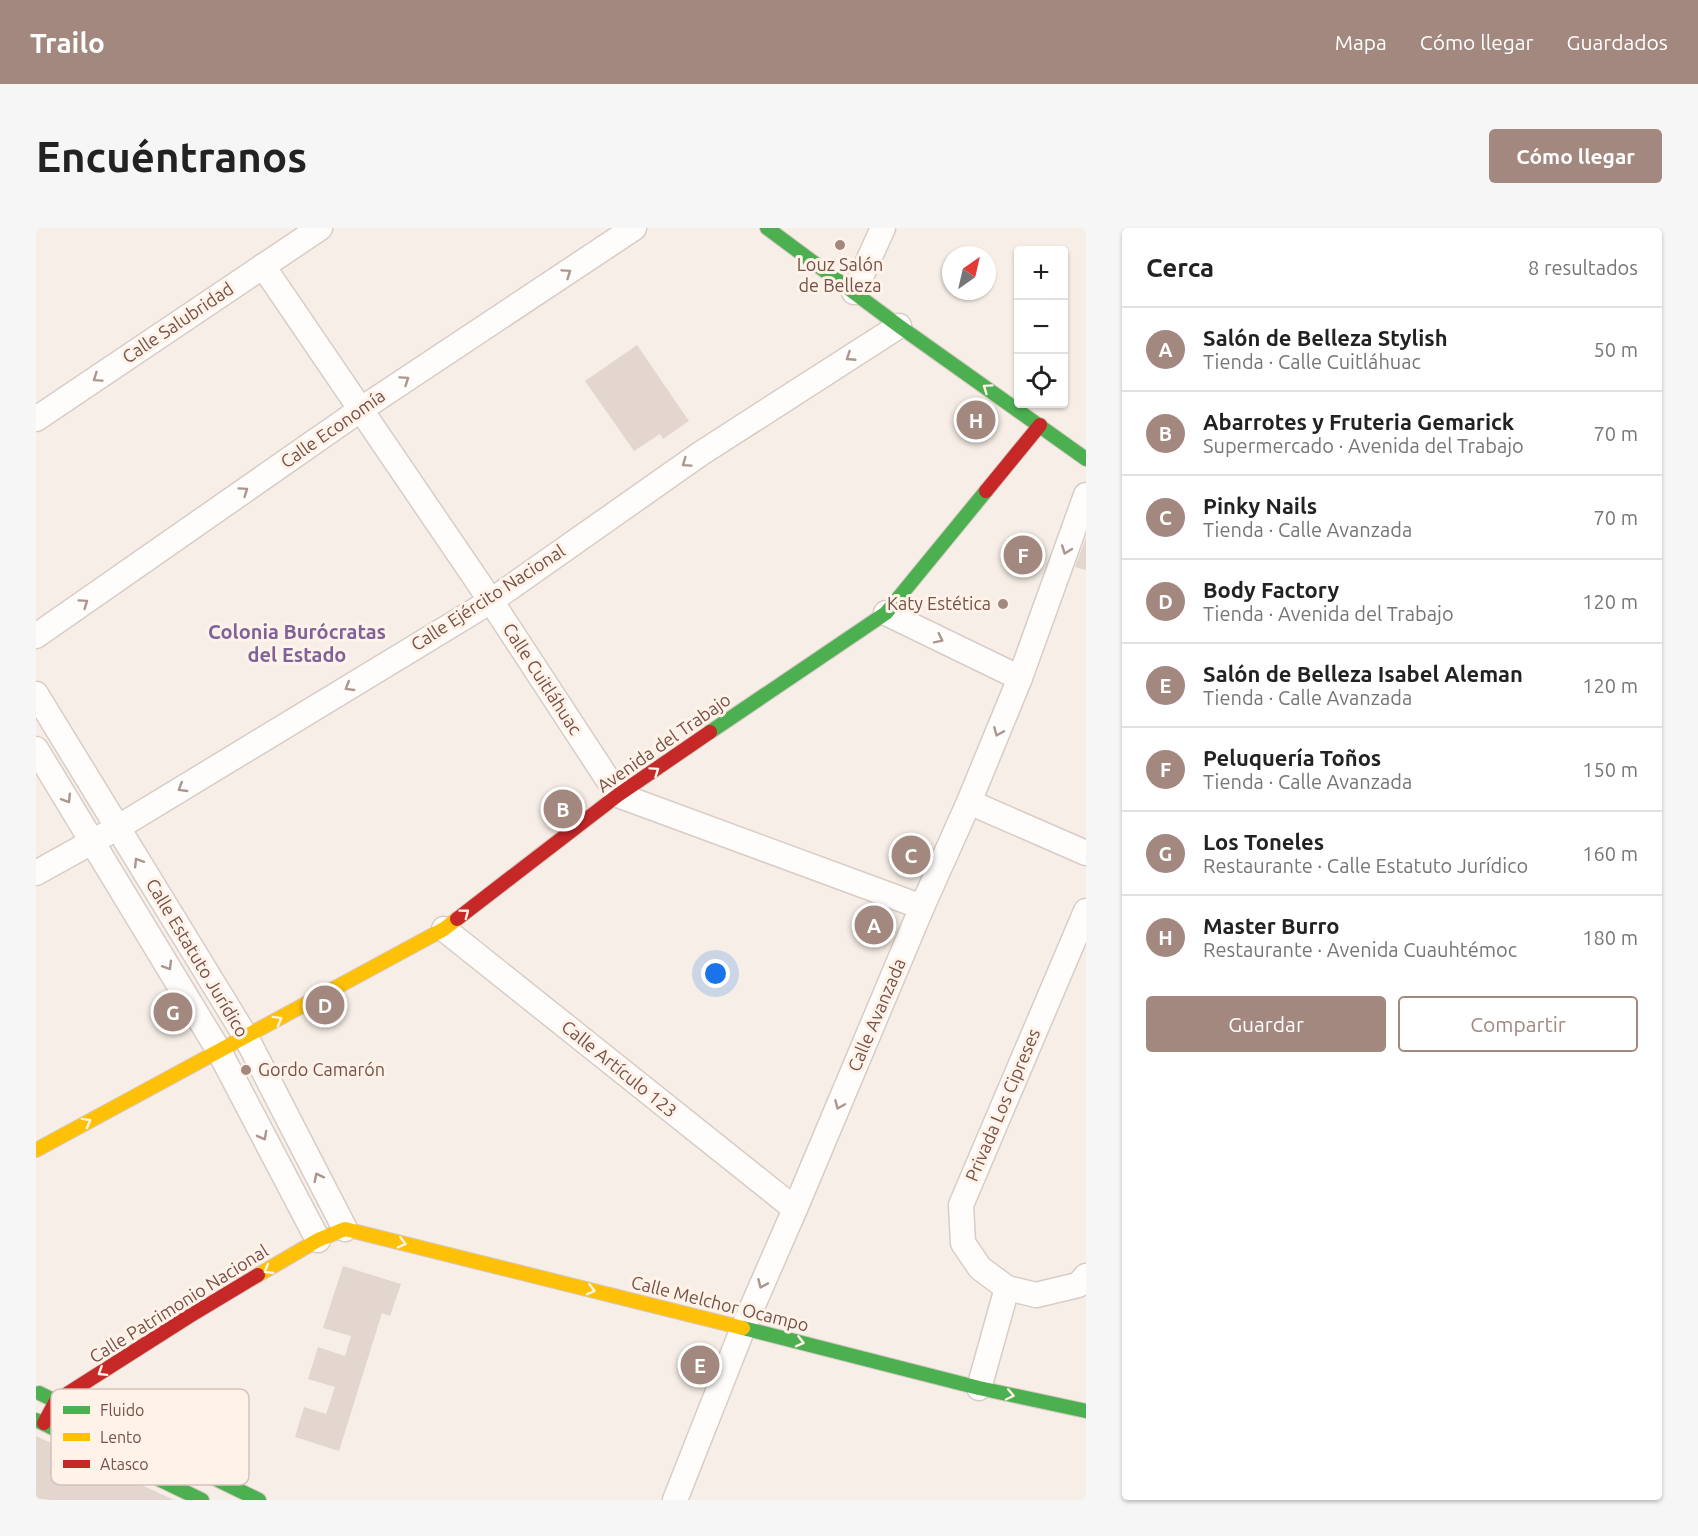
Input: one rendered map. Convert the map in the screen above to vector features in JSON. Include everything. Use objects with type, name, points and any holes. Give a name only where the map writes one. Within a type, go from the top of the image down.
[{"type":"street","name":"Calle Salubridad","points":[[36,419],[320,228]]},
{"type":"street","name":"Calle Economía","points":[[36,636],[360,410],[634,228]]},
{"type":"street","points":[[767,228],[899,326],[1086,459]]},
{"type":"street","points":[[854,292],[883,228]]},
{"type":"street","name":"Calle Cuitláhuac","points":[[263,266],[491,601],[618,795]]},
{"type":"street","name":"Calle Ejército Nacional","points":[[36,873],[117,828],[491,601],[700,454],[899,326]]},
{"type":"street","name":"Avenida del Trabajo","points":[[36,1150],[444,929],[618,795],[886,614],[1040,425]]},
{"type":"street","name":"Calle Avanzada","points":[[675,1500],[743,1328],[1020,678],[1086,495]]},
{"type":"street","points":[[886,614],[1020,678]]},
{"type":"street","name":"Calle Estatuto Jurídico","points":[[36,694],[246,1037],[345,1229]]},
{"type":"street","name":"Calle Estatuto Jurídico","points":[[36,749],[219,1051],[318,1240]]},
{"type":"street","points":[[618,795],[922,907]]},
{"type":"street","points":[[969,802],[1086,853]]},
{"type":"street","name":"Privada Los Cipreses","points":[[1086,911],[961,1204],[963,1243],[980,1268],[1007,1288],[1036,1295],[1078,1285],[1086,1276]]},
{"type":"street","name":"Calle Artículo 123","points":[[444,929],[795,1209]]},
{"type":"street","name":"Calle Patrimonio Nacional","points":[[75,1389],[188,1317],[318,1240],[345,1229]]},
{"type":"street","name":"Calle Melchor Ocampo","points":[[345,1229],[980,1388],[1086,1411]]},
{"type":"street","points":[[980,1388],[1007,1288]]},
{"type":"street","points":[[36,1391],[51,1398]]},
{"type":"street","name":"Calle Patrimonio Nacional","points":[[40,1421],[51,1407]]},
{"type":"street","points":[[171,1485],[202,1500]]},
{"type":"street","points":[[228,1485],[259,1500]]},
{"type":"building","points":[[637,345],[689,421],[663,439],[660,434],[634,451],[585,381]]},
{"type":"building","points":[[1086,538],[1086,570],[1075,567]]},
{"type":"building","points":[[343,1266],[401,1284],[390,1316],[382,1313],[339,1451],[295,1437],[304,1407],[326,1414],[335,1387],[308,1379],[318,1347],[345,1356],[351,1336],[323,1328]]},
{"type":"building","points":[[36,1436],[51,1443],[51,1485],[142,1485],[174,1500],[49,1500],[36,1498]]},
{"type":"traffic: fast","points":[[767,228],[899,326],[1086,459]]},
{"type":"traffic: fast","points":[[710,732],[886,613],[986,491]]},
{"type":"traffic: fast","points":[[743,1328],[979,1388],[1086,1411]]},
{"type":"traffic: fast","points":[[39,1393],[51,1399]]},
{"type":"traffic: fast","points":[[36,1420],[51,1427]]},
{"type":"traffic: fast","points":[[171,1485],[202,1500]]},
{"type":"traffic: fast","points":[[228,1485],[259,1500]]},
{"type":"traffic: slow","points":[[36,1150],[444,929],[457,919]]},
{"type":"traffic: slow","points":[[258,1275],[318,1240],[345,1229],[743,1328]]},
{"type":"traffic: jam","points":[[986,491],[1040,425]]},
{"type":"traffic: jam","points":[[457,919],[618,795],[710,732]]},
{"type":"traffic: jam","points":[[75,1389],[258,1275]]},
{"type":"traffic: jam","points":[[44,1423],[51,1410]]},
{"type":"place","name":"Louz Salón de Belleza","points":[[840,245]]},
{"type":"place","name":"Master Burro","points":[[976,420]]},
{"type":"place","name":"Peluquería Toños","points":[[1023,555]]},
{"type":"place","name":"Katy Estética","points":[[1003,604]]},
{"type":"place","name":"Abarrotes y Fruteria Gemarick","points":[[563,809]]},
{"type":"place","name":"Pinky Nails","points":[[911,855]]},
{"type":"place","name":"Salón de Belleza Stylish","points":[[874,925]]},
{"type":"place","name":"Body Factory","points":[[325,1005]]},
{"type":"place","name":"Los Toneles","points":[[173,1012]]},
{"type":"place","name":"Gordo Camarón","points":[[246,1070]]},
{"type":"place","name":"Salón de Belleza Isabel Aleman","points":[[700,1365]]},
{"type":"district","name":"Colonia Burócratas del Estado","points":[[297,644]]}]
